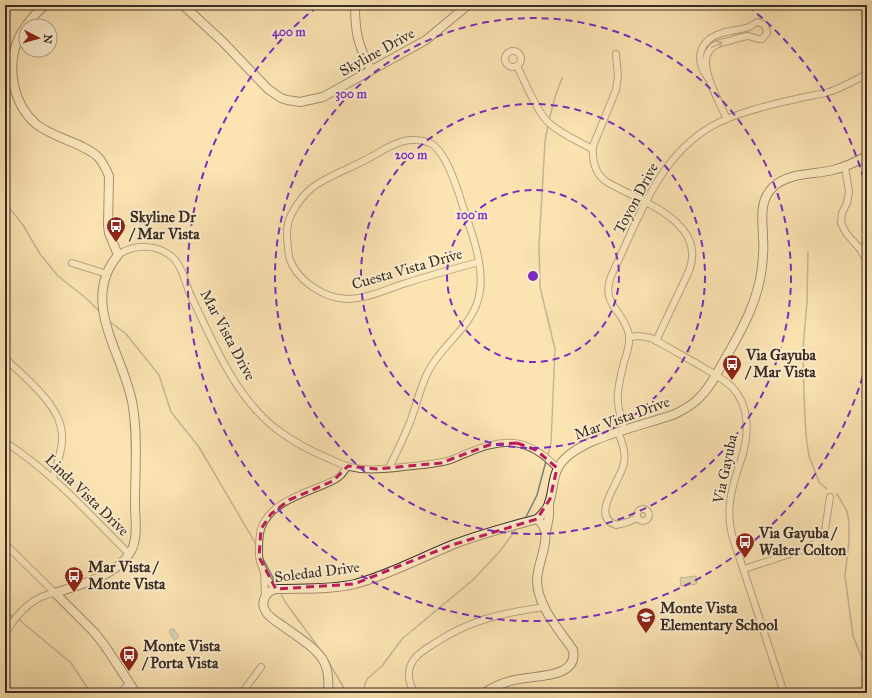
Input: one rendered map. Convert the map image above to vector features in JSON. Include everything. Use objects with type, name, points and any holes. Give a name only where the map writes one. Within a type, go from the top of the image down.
[{"type":"street","points":[[5,634],[18,615],[27,606],[48,594],[55,593],[96,578],[119,565],[129,554],[134,544],[135,534],[135,418],[127,383],[103,316],[103,294],[107,274],[118,255],[109,233],[108,226],[109,176],[98,157],[36,124],[22,105],[13,80],[12,70],[14,51],[17,41],[27,25],[44,5]]},
{"type":"street","name":"Skyline Drive","points":[[183,5],[275,95],[287,100],[300,102],[323,97],[426,40],[468,5]]},
{"type":"street","points":[[356,5],[355,20],[357,39],[360,50],[370,70]]},
{"type":"street","points":[[708,78],[705,60],[710,49],[721,43],[745,37],[762,39],[767,33],[765,25],[758,22],[748,27],[718,34],[709,40],[702,48],[700,58],[702,69],[708,78],[727,118]]},
{"type":"street","points":[[616,54],[618,76],[616,90],[592,149],[595,168],[602,178],[612,186],[665,212],[676,221],[690,240],[693,251],[690,271],[656,341]]},
{"type":"street","points":[[517,66],[541,112],[548,122],[562,132],[592,149]]},
{"type":"street","name":"Toyon Drive","points":[[637,518],[616,525],[609,522],[605,515],[605,506],[624,464],[617,394],[628,350],[629,337],[623,319],[609,299],[608,285],[653,188],[672,160],[694,139],[715,124],[727,118],[794,99],[829,92],[867,74]]},
{"type":"street","name":"Cuesta Vista Drive","points":[[389,468],[410,422],[429,370],[443,349],[466,323],[477,305],[481,285],[479,262],[457,188],[447,164],[434,145],[425,141],[403,141],[313,187],[295,208],[288,222],[289,257],[300,275],[313,288],[339,298],[356,298],[372,295],[425,277],[479,262]]},
{"type":"street","name":"Mar Vista Drive","points":[[118,255],[126,250],[144,247],[160,250],[172,257],[180,267],[187,287],[230,374],[252,405],[262,416],[284,434],[305,448],[348,466],[363,469],[441,463],[489,445],[511,442],[523,444],[536,450],[547,457],[557,468],[566,457],[580,447],[685,409],[698,399],[716,375],[746,321],[757,291],[763,254],[762,206],[769,192],[782,181],[789,178],[845,167],[867,156]]},
{"type":"street","points":[[845,167],[849,192],[847,203],[842,213],[841,224],[867,261]]},
{"type":"street","points":[[860,249],[867,244]]},
{"type":"street","points":[[72,263],[107,274]]},
{"type":"street","name":"Via Gayuba","points":[[629,337],[644,336],[656,341],[716,375],[736,392],[746,418],[747,431],[746,442],[733,485],[729,509],[731,528],[784,693]]},
{"type":"street","points":[[5,358],[49,403],[58,417],[62,436],[60,453],[53,477]]},
{"type":"street","name":"Linda Vista Drive","points":[[5,442],[30,458],[53,477],[129,554]]},
{"type":"street","points":[[276,589],[264,571],[259,556],[259,539],[261,529],[271,514],[289,500],[333,481],[341,476],[348,466]]},
{"type":"street","points":[[546,534],[544,526],[537,519],[547,508],[557,468]]},
{"type":"street","points":[[744,569],[802,550],[818,542],[826,530],[830,497]]},
{"type":"street","points":[[484,693],[495,687],[516,680],[564,671],[572,662],[573,650],[545,607],[539,592],[537,577],[549,516],[549,502]]},
{"type":"street","name":"Soledad Drive","points":[[328,693],[327,667],[324,661],[314,650],[269,615],[264,608],[263,603],[269,591],[276,589],[322,588],[354,584],[377,577],[464,541],[537,519]]},
{"type":"street","points":[[5,544],[94,632],[136,693]]},
{"type":"street","points":[[264,571],[265,597]]},
{"type":"street","points":[[414,693],[409,678],[409,671],[413,661],[422,651],[474,622],[507,613],[545,607]]},
{"type":"street","points":[[242,693],[261,668]]},
{"type":"street","points":[[121,693],[129,683]]},
{"type":"highlighted area","points":[[517,443],[536,450],[557,468],[550,499],[537,519],[452,545],[354,584],[276,589],[259,557],[261,529],[271,514],[289,500],[333,481],[348,466],[377,469],[441,463],[489,445]]},
{"type":"green space","points":[[696,576],[697,584],[681,586],[680,578]]},
{"type":"water","points":[[174,629],[179,635],[175,641],[169,631]]},
{"type":"waterway","points":[[549,120],[562,78]]},
{"type":"waterway","points":[[548,126],[545,141],[539,246],[540,287],[555,349],[551,443],[548,455]]},
{"type":"waterway","points":[[5,202],[23,225],[40,254],[58,276],[87,299],[100,312]]},
{"type":"waterway","points":[[808,252],[807,302],[803,348],[806,436],[809,456],[819,482],[827,489]]},
{"type":"waterway","points":[[109,321],[126,334],[159,375],[171,412],[199,447],[257,546]]},
{"type":"waterway","points":[[525,519],[537,495],[546,461]]},
{"type":"waterway","points":[[837,494],[847,511],[849,522],[849,541],[845,576],[853,636],[864,663]]},
{"type":"waterway","points":[[362,693],[367,679],[382,666],[402,639],[474,579],[500,551],[517,528]]},
{"type":"waterway","points":[[262,557],[277,585]]},
{"type":"waterway","points":[[280,592],[286,603],[324,655]]},
{"type":"waterway","points":[[5,612],[14,617]]},
{"type":"waterway","points":[[17,618],[71,663],[91,693]]},
{"type":"waterway","points":[[328,661],[344,688],[351,693]]},
{"type":"place","name":"Skyline Dr / Mar Vista","points":[[116,243]]},
{"type":"place","name":"Via Gayuba / Mar Vista","points":[[732,381]]},
{"type":"place","name":"Via Gayuba / Walter Colton","points":[[745,559]]},
{"type":"place","name":"Mar Vista / Monte Vista","points":[[74,593]]},
{"type":"place","name":"Monte Vista Elementary School","points":[[646,634]]},
{"type":"place","name":"Monte Vista / Porta Vista","points":[[129,672]]}]
